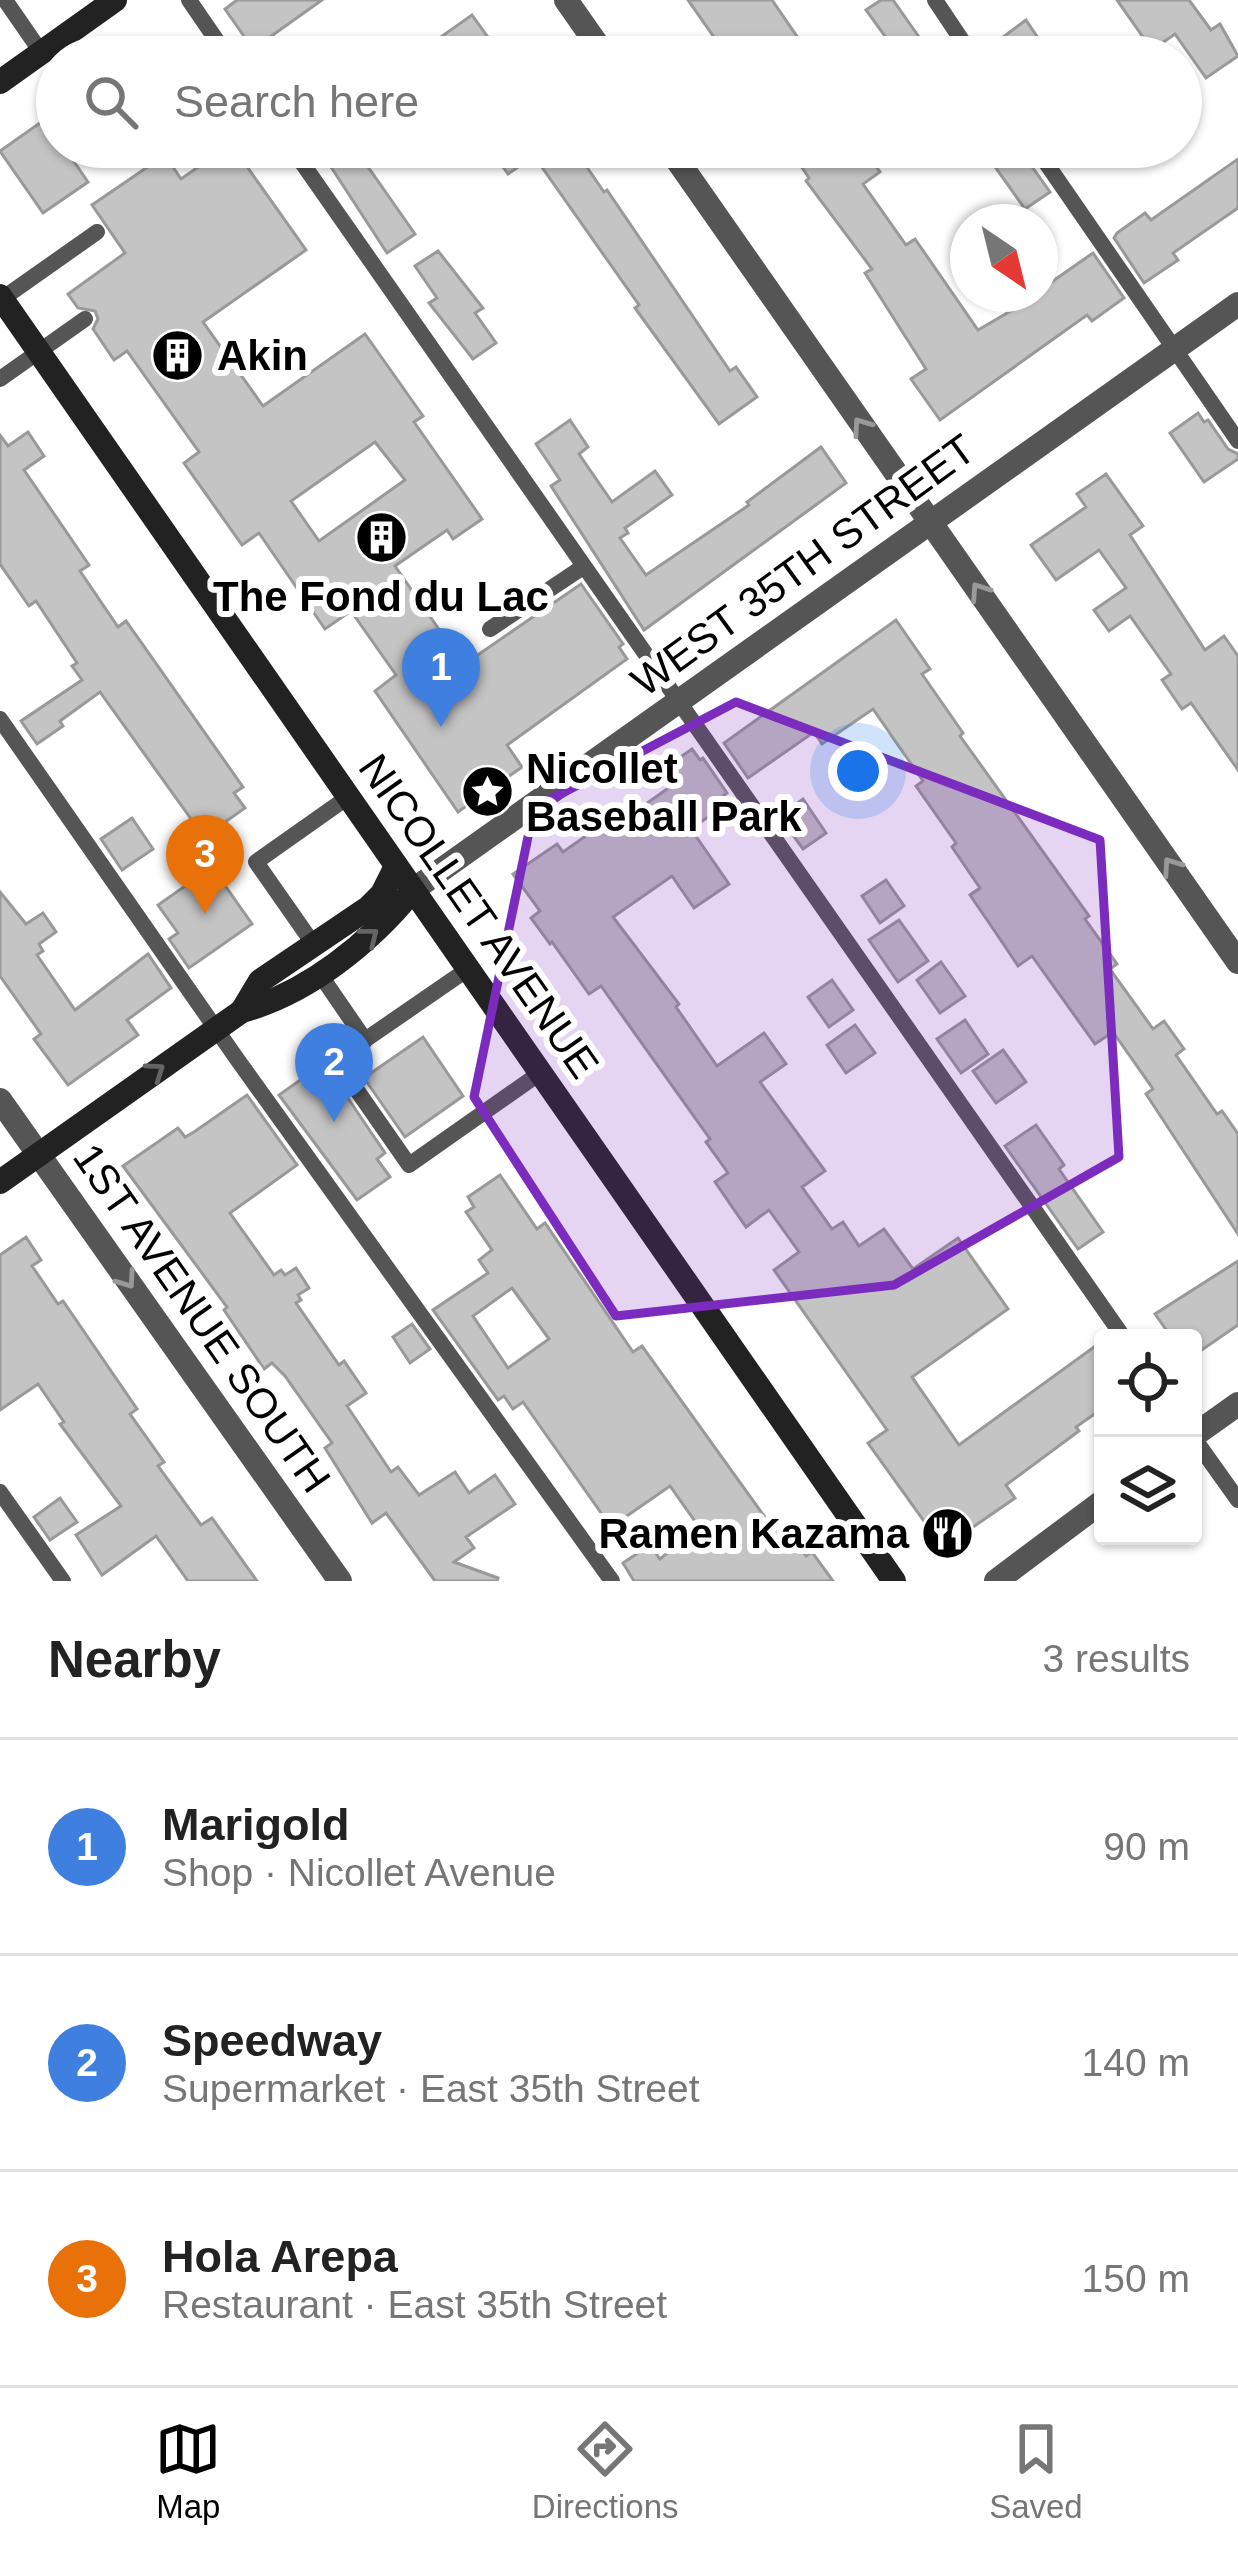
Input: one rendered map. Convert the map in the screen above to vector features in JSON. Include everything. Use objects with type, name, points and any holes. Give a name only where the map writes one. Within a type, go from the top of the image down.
[{"type":"main road","points":[[64,36],[115,0]]},
{"type":"main road","points":[[0,82],[36,56]]},
{"type":"main road","name":"NICOLLET AVENUE","points":[[1,298],[894,1581]]},
{"type":"main road","points":[[0,1182],[242,1010],[260,981],[382,894],[396,866]]},
{"type":"main road","points":[[242,1010],[278,1001],[319,973],[382,928],[413,890]]},
{"type":"street","points":[[566,0],[591,36]]},
{"type":"street","points":[[683,168],[1238,962]]},
{"type":"street","name":"WEST 35TH STREET","points":[[413,890],[1238,304]]},
{"type":"street","name":"1ST AVENUE SOUTH","points":[[0,1100],[340,1581]]},
{"type":"street","points":[[1202,1430],[1238,1404]]},
{"type":"street","points":[[996,1581],[1094,1508]]},
{"type":"lane","points":[[5,0],[36,45]]},
{"type":"lane","points":[[189,0],[214,36]]},
{"type":"lane","points":[[934,0],[959,36]]},
{"type":"lane","points":[[306,168],[1118,1329]]},
{"type":"lane","points":[[1049,168],[1238,441]]},
{"type":"lane","points":[[1,298],[97,232]]},
{"type":"lane","points":[[0,380],[86,319]]},
{"type":"lane","points":[[490,628],[583,567]]},
{"type":"lane","points":[[0,719],[612,1581]]},
{"type":"lane","points":[[314,945],[256,862],[348,797]]},
{"type":"lane","points":[[468,969],[365,1040],[347,1076],[409,1166],[540,1073]]},
{"type":"lane","points":[[319,973],[365,1040]]},
{"type":"lane","points":[[1202,1450],[1238,1500]]},
{"type":"lane","points":[[0,1492],[63,1581]]},
{"type":"highlighted area","points":[[736,702],[1100,840],[1119,1157],[894,1285],[616,1316],[474,1097],[534,808]]},
{"type":"building","points":[[237,0],[322,0],[271,36],[244,36],[225,9]]},
{"type":"building","points":[[688,0],[772,0],[797,36],[713,36]]},
{"type":"building","points":[[881,0],[893,0],[918,36],[885,36],[866,10]]},
{"type":"building","points":[[1117,0],[1189,0],[1211,30],[1220,24],[1238,56],[1206,78],[1202,36],[1142,36]]},
{"type":"building","points":[[472,15],[487,36],[442,36]]},
{"type":"building","points":[[1026,20],[1037,36],[1004,36]]},
{"type":"building","points":[[36,126],[36,168],[78,168],[88,182],[43,213],[0,151]]},
{"type":"building","points":[[1238,159],[1238,208],[1173,253],[1178,260],[1144,283],[1114,238],[1117,233],[1145,213],[1151,220]]},
{"type":"building","points":[[146,168],[174,168],[181,179],[197,168],[248,168],[306,250],[203,322],[263,406],[365,334],[423,416],[414,422],[482,519],[453,539],[447,530],[395,566],[461,661],[466,663],[581,584],[623,644],[619,647],[627,659],[507,745],[522,767],[458,812],[375,691],[396,675],[351,611],[325,629],[259,533],[242,545],[184,463],[199,452],[127,351],[114,360],[93,329],[98,319],[95,311],[78,308],[68,294],[125,253],[92,205]],"holes":[[[375,442],[405,480],[319,541],[291,501]]]},
{"type":"building","points":[[332,168],[369,168],[415,234],[387,253]]},
{"type":"building","points":[[542,168],[587,168],[730,371],[736,367],[757,397],[719,424],[635,308],[639,305]]},
{"type":"building","points":[[802,168],[877,168],[880,172],[863,184],[906,245],[915,239],[950,290],[950,312],[966,312],[978,330],[1009,312],[1058,312],[1058,277],[1093,253],[1124,298],[1092,321],[1087,315],[940,420],[911,379],[926,369],[865,273],[872,269],[806,181],[809,178]]},
{"type":"building","points":[[996,168],[1033,168],[1050,192],[1032,204],[1021,204]]},
{"type":"building","points":[[438,251],[483,308],[475,313],[496,343],[473,359],[429,303],[437,298],[415,266]]},
{"type":"building","points":[[1198,413],[1228,449],[1238,454],[1238,459],[1204,482],[1170,433]]},
{"type":"building","points":[[570,420],[588,447],[579,454],[612,502],[655,471],[672,495],[625,528],[628,533],[620,538],[646,575],[749,505],[821,447],[846,483],[644,630],[551,486],[560,480],[536,444]]},
{"type":"building","points":[[28,432],[44,456],[24,470],[89,565],[80,571],[118,627],[126,621],[243,787],[234,793],[245,808],[204,837],[100,692],[37,744],[21,721],[82,680],[72,666],[77,663],[36,601],[29,606],[0,564],[0,435],[8,446]]},
{"type":"building","points":[[1106,474],[1143,526],[1130,535],[1205,650],[1224,636],[1238,656],[1238,770],[1191,703],[1182,709],[1162,680],[1171,674],[1130,616],[1109,631],[1094,610],[1126,588],[1099,550],[1056,580],[1031,545],[1086,507],[1077,494]]},
{"type":"building","points":[[896,620],[930,669],[922,674],[963,733],[960,736],[1089,916],[1085,919],[1117,964],[1110,969],[1153,1029],[1164,1021],[1184,1049],[1176,1055],[1217,1114],[1222,1111],[1238,1134],[1238,1234],[1146,1094],[1153,1089],[1113,1032],[1095,1044],[1032,956],[1018,966],[970,895],[980,888],[916,786],[923,781],[873,709],[822,744],[814,732],[748,778],[724,743]]},
{"type":"building","points":[[692,749],[727,793],[729,802],[691,829],[729,884],[694,908],[672,876],[613,917],[679,1004],[676,1007],[717,1066],[764,1033],[786,1064],[760,1082],[825,1171],[802,1187],[832,1229],[843,1222],[859,1246],[884,1229],[913,1269],[958,1238],[1008,1309],[912,1377],[959,1445],[1094,1347],[1094,1414],[1076,1427],[1079,1431],[1006,1485],[1015,1498],[950,1543],[939,1542],[868,1443],[887,1430],[774,1270],[799,1252],[769,1210],[746,1227],[715,1182],[728,1173],[706,1142],[710,1139],[601,986],[589,994],[550,944],[531,918],[540,911],[513,874],[557,844],[563,852],[620,812],[625,819],[674,784],[663,769]]},
{"type":"building","points":[[803,799],[826,833],[803,849],[779,816]]},
{"type":"building","points":[[132,818],[153,849],[122,870],[101,839]]},
{"type":"building","points":[[212,867],[252,924],[189,968],[169,939],[178,933],[158,905]]},
{"type":"building","points":[[886,880],[904,906],[880,923],[862,896]]},
{"type":"building","points":[[0,892],[26,924],[43,913],[56,932],[39,944],[43,951],[37,955],[75,1010],[148,954],[171,988],[127,1020],[138,1035],[68,1085],[34,1039],[41,1034],[0,976]]},
{"type":"building","points":[[899,920],[928,961],[898,982],[869,940]]},
{"type":"building","points":[[941,962],[965,996],[940,1013],[917,980]]},
{"type":"building","points":[[832,980],[853,1010],[829,1027],[808,997]]},
{"type":"building","points":[[965,1020],[988,1054],[961,1073],[937,1039]]},
{"type":"building","points":[[855,1025],[875,1053],[846,1073],[827,1045]]},
{"type":"building","points":[[423,1037],[463,1096],[405,1137],[364,1078]]},
{"type":"building","points":[[1003,1050],[1026,1082],[996,1103],[973,1071]]},
{"type":"building","points":[[324,1063],[385,1153],[377,1159],[390,1177],[357,1200],[279,1095]]},
{"type":"building","points":[[247,1095],[297,1165],[230,1213],[274,1275],[296,1268],[309,1288],[298,1295],[301,1300],[296,1303],[339,1365],[344,1361],[366,1393],[347,1406],[391,1472],[398,1467],[419,1495],[455,1472],[469,1493],[495,1475],[515,1504],[466,1537],[474,1548],[454,1562],[497,1581],[435,1581],[386,1513],[372,1523],[325,1448],[332,1443],[285,1376],[272,1363],[264,1369],[224,1310],[227,1307],[123,1166],[178,1128],[185,1137],[194,1132]]},
{"type":"building","points":[[1036,1125],[1064,1165],[1059,1169],[1103,1232],[1078,1249],[1005,1146]]},
{"type":"building","points":[[500,1175],[537,1229],[545,1223],[633,1352],[642,1346],[767,1520],[771,1517],[787,1539],[792,1535],[806,1556],[812,1552],[833,1581],[634,1581],[623,1563],[650,1545],[660,1559],[699,1527],[670,1486],[611,1527],[523,1402],[513,1409],[504,1396],[498,1400],[433,1310],[488,1273],[479,1260],[492,1250],[466,1212],[474,1207],[468,1197]],"holes":[[[512,1288],[549,1339],[508,1368],[473,1316]]]},
{"type":"building","points":[[26,1237],[41,1260],[32,1266],[58,1304],[63,1301],[137,1409],[130,1414],[164,1462],[158,1466],[201,1525],[212,1518],[257,1581],[188,1581],[156,1536],[102,1575],[76,1535],[121,1506],[60,1424],[64,1422],[38,1384],[0,1410],[0,1255]]},
{"type":"building","points":[[1238,1261],[1238,1325],[1202,1350],[1202,1329],[1166,1329],[1155,1314]]},
{"type":"building","points":[[412,1324],[430,1349],[410,1363],[393,1337]]},
{"type":"building","points":[[60,1498],[77,1522],[50,1540],[34,1517]]},
{"type":"place","name":"Akin","points":[[178,355]]},
{"type":"place","name":"The Fond du Lac","points":[[381,537]]},
{"type":"place","name":"Marigold","points":[[441,727]]},
{"type":"place","name":"Nicollet Baseball Park","points":[[487,792]]},
{"type":"place","name":"Hola Arepa","points":[[205,914]]},
{"type":"place","name":"Speedway","points":[[334,1122]]},
{"type":"place","name":"Ramen Kazama","points":[[948,1533]]}]
